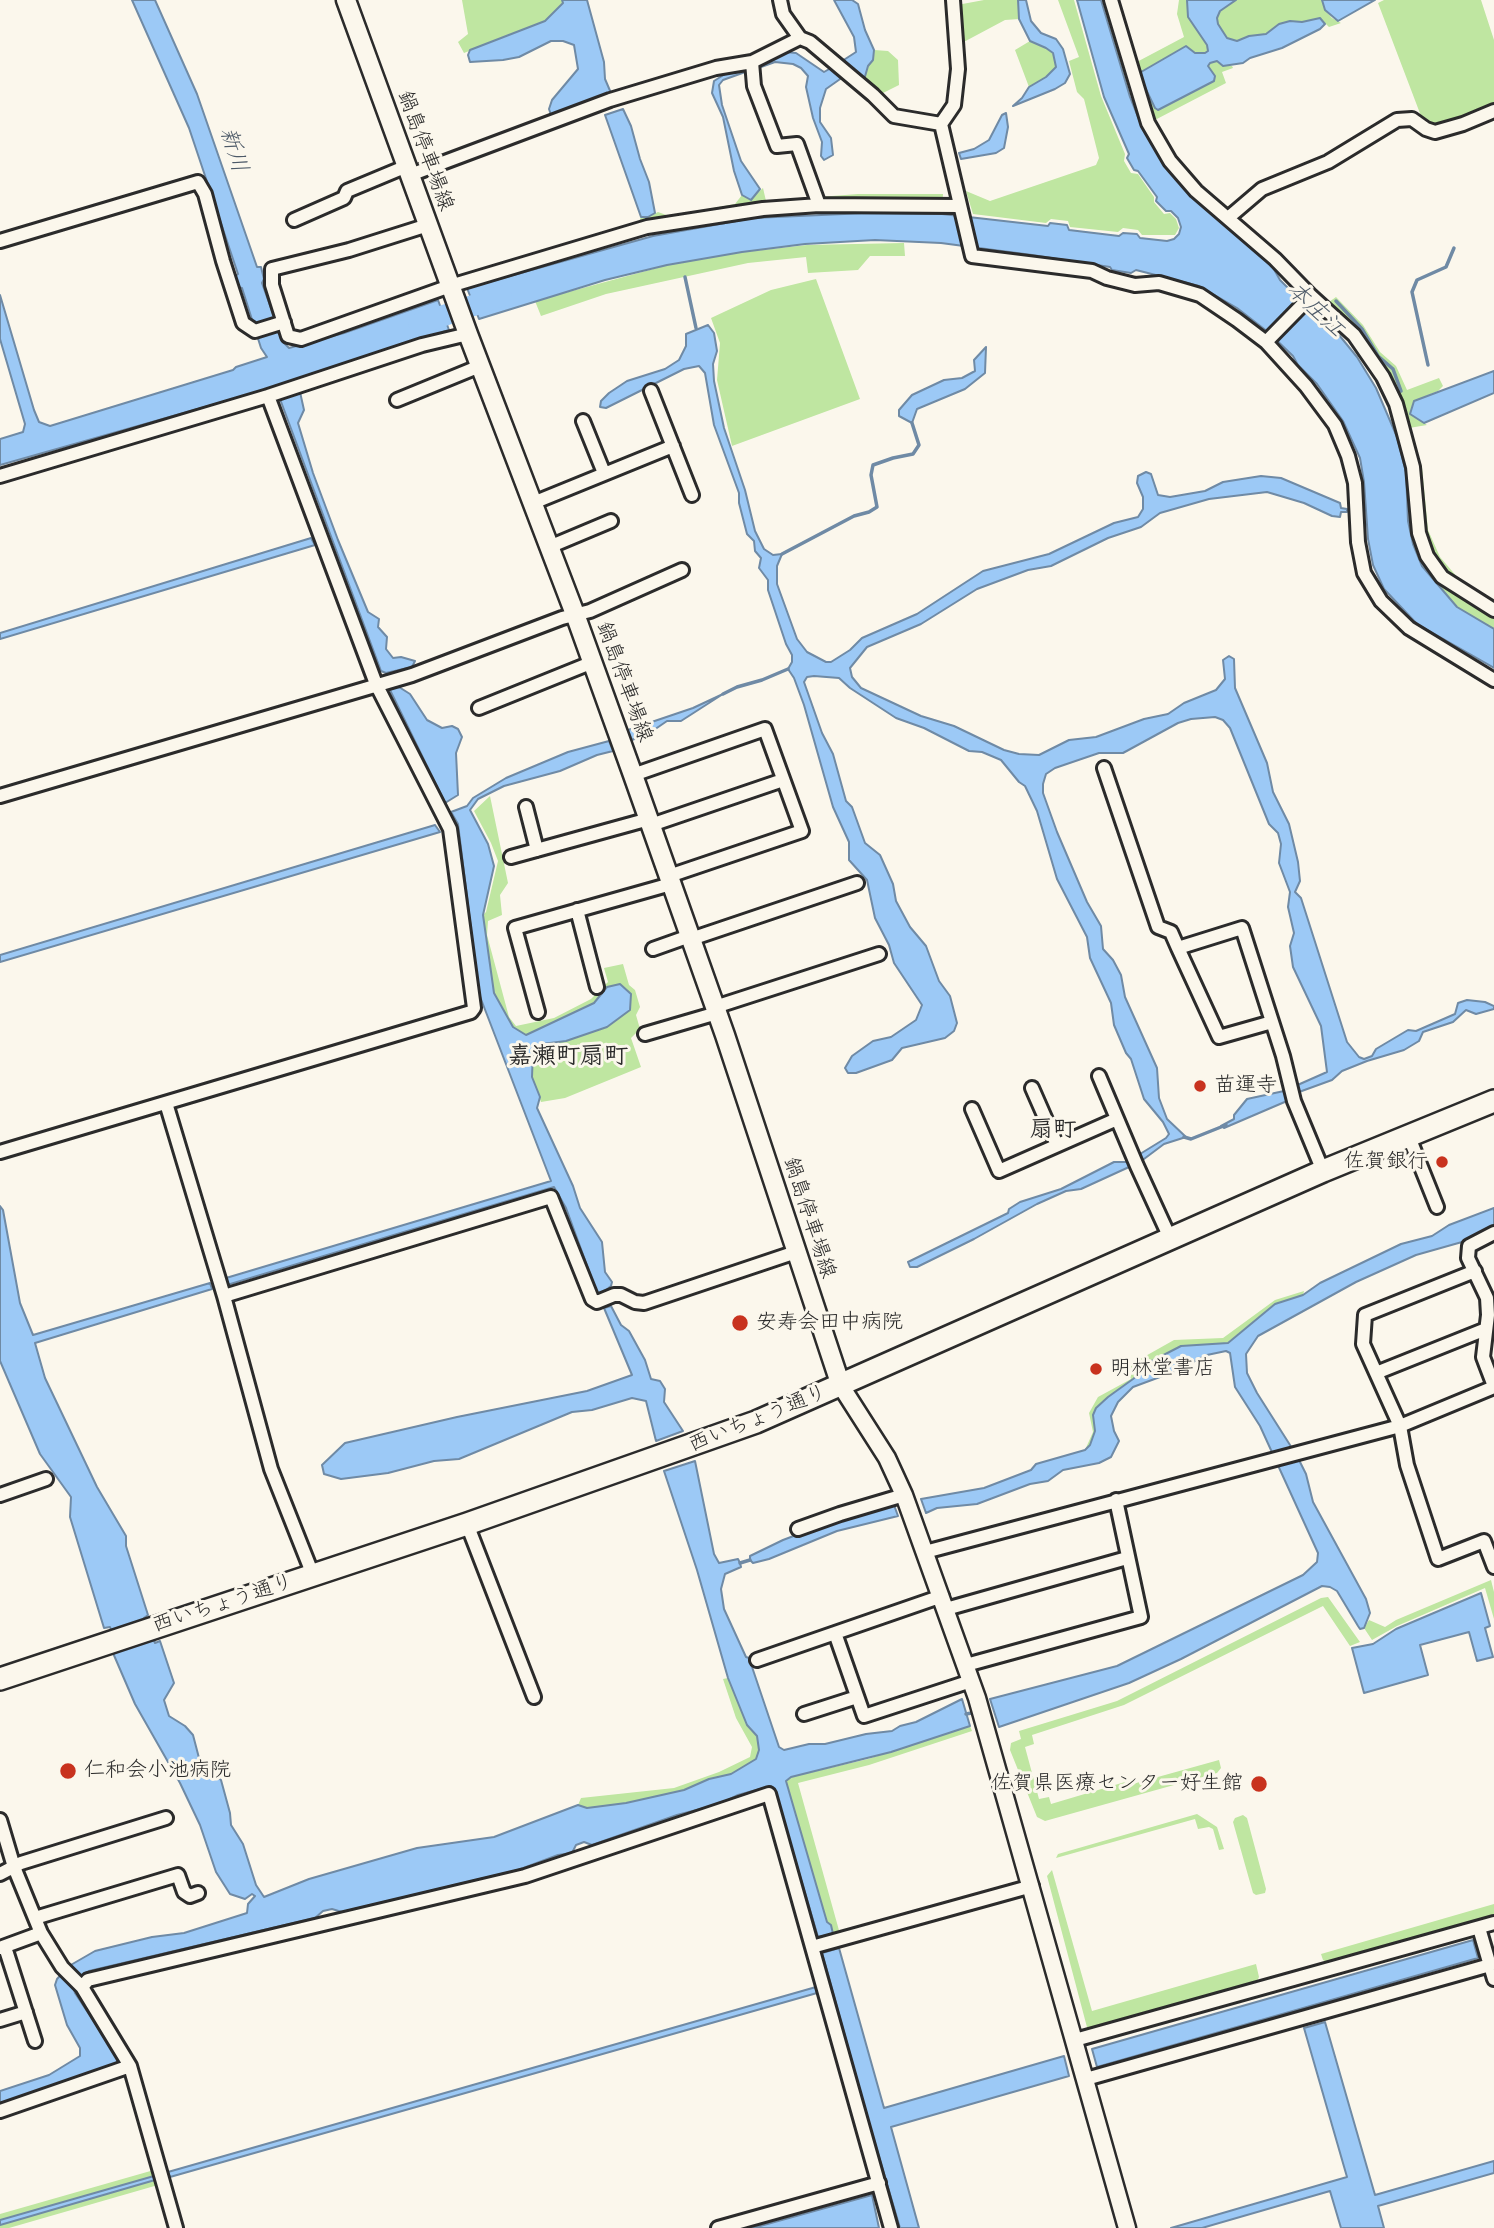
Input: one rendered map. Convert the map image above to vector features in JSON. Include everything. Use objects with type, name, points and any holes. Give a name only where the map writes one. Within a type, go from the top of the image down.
[{"type":"highway","name":"西いちょう通り","points":[[0,1679],[467,1524],[732,1431],[841,1386],[1323,1171],[1494,1101]]},
{"type":"main road","name":"鍋島停車場線","points":[[346,0],[450,286],[593,662],[716,1010],[841,1386]]},
{"type":"street","points":[[780,0],[783,14],[800,38],[810,43],[873,95],[894,116],[941,124]]},
{"type":"street","points":[[953,0],[958,69],[954,105],[941,124],[972,256],[1092,271],[1135,285],[1159,283],[1180,289],[1200,295],[1266,342],[1306,386],[1335,425],[1348,456],[1355,483],[1358,542],[1364,573],[1381,601],[1409,628],[1494,680]]},
{"type":"street","points":[[1111,0],[1148,123],[1170,161],[1196,191],[1275,259],[1354,335],[1383,377],[1396,404],[1413,467],[1419,533],[1427,556],[1442,577],[1494,610]]},
{"type":"street","points":[[294,220],[344,198],[347,191],[610,100],[716,68],[752,62],[800,38]]},
{"type":"street","points":[[752,62],[754,86],[777,146],[797,144],[819,205]]},
{"type":"street","points":[[1228,218],[1262,189],[1328,162],[1397,120],[1412,119],[1435,132],[1494,111]]},
{"type":"street","points":[[0,241],[198,182],[205,194],[243,323],[255,331],[281,323]]},
{"type":"street","points":[[428,225],[349,250],[272,269],[271,285],[281,323],[288,336],[301,339],[450,286],[647,227],[763,209],[819,205],[959,206]]},
{"type":"street","points":[[1266,342],[1311,296]]},
{"type":"street","points":[[0,476],[268,396],[422,345],[468,334]]},
{"type":"street","points":[[397,400],[480,366]]},
{"type":"street","points":[[651,391],[692,495]]},
{"type":"street","points":[[0,1152],[471,1012],[474,1008],[450,829],[376,684],[268,396]]},
{"type":"street","points":[[583,421],[604,474]]},
{"type":"street","points":[[533,503],[673,446]]},
{"type":"street","points":[[550,547],[611,521]]},
{"type":"street","points":[[0,796],[412,675],[575,614],[590,611],[682,570]]},
{"type":"street","points":[[480,708],[593,662]]},
{"type":"street","points":[[538,1012],[515,928],[670,880],[802,831],[765,729],[633,775]]},
{"type":"street","points":[[1104,768],[1158,927],[1171,932],[1219,1037],[1272,1023]]},
{"type":"street","points":[[511,857],[650,822],[783,780]]},
{"type":"street","points":[[526,807],[537,850]]},
{"type":"street","points":[[653,949],[684,938],[691,939],[857,883]]},
{"type":"street","points":[[577,910],[597,987]]},
{"type":"street","points":[[1178,948],[1242,928],[1294,1101],[1323,1171]]},
{"type":"street","points":[[645,1034],[879,954]]},
{"type":"street","points":[[1099,1076],[1170,1238]]},
{"type":"street","points":[[1032,1088],[1057,1145]]},
{"type":"street","points":[[166,1103],[224,1296],[271,1469],[313,1575]]},
{"type":"street","points":[[972,1109],[999,1171],[1117,1119]]},
{"type":"street","points":[[1409,1137],[1437,1207]]},
{"type":"street","points":[[224,1296],[551,1197],[592,1299],[597,1302],[621,1295],[644,1303],[796,1252]]},
{"type":"street","points":[[925,1552],[1400,1426],[1494,1386],[1483,1357],[1488,1315],[1487,1298],[1468,1258],[1469,1246],[1493,1238]]},
{"type":"street","points":[[1475,1271],[1365,1315],[1363,1344],[1400,1426],[1406,1465],[1438,1559],[1489,1539],[1494,1567]]},
{"type":"street","points":[[1376,1374],[1486,1329]]},
{"type":"street","points":[[841,1386],[887,1458],[904,1495],[969,1673],[1032,1886],[1127,2228]]},
{"type":"street","points":[[0,1495],[46,1479]]},
{"type":"street","points":[[798,1529],[904,1495]]},
{"type":"street","points":[[835,1633],[864,1716],[969,1673],[1141,1617],[1116,1500]]},
{"type":"street","points":[[467,1524],[534,1697]]},
{"type":"street","points":[[757,1660],[835,1633],[1127,1558]]},
{"type":"street","points":[[804,1714],[857,1697]]},
{"type":"street","points":[[82,1987],[88,1980],[525,1876],[769,1794],[891,2228]]},
{"type":"street","points":[[0,1874],[14,1867],[166,1818]]},
{"type":"street","points":[[0,1821],[14,1867],[41,1933],[62,1967],[82,1987],[130,2066],[176,2228]]},
{"type":"street","points":[[35,1918],[178,1875],[184,1892],[190,1896],[198,1894]]},
{"type":"street","points":[[812,1947],[1032,1886]]},
{"type":"street","points":[[1075,2040],[1494,1923]]},
{"type":"street","points":[[1479,1928],[1494,1979]]},
{"type":"street","points":[[34,2041],[3,1947],[41,1933]]},
{"type":"street","points":[[1086,2079],[1490,1965]]},
{"type":"street","points":[[0,2020],[26,2012]]},
{"type":"street","points":[[0,2111],[130,2066]]},
{"type":"street","points":[[718,2228],[879,2183]]},
{"type":"green space","points":[[462,0],[563,2],[545,21],[464,53],[458,42],[468,34]]},
{"type":"green space","points":[[984,0],[1018,0],[1019,19],[1005,20],[960,44],[957,5]]},
{"type":"green space","points":[[1058,0],[1074,0],[1101,96],[1125,154],[1124,161],[1131,173],[1138,174],[1164,214],[1170,213],[1176,219],[1179,228],[1175,235],[1142,235],[1138,230],[1123,228],[1118,232],[1070,227],[1068,221],[1051,219],[1046,223],[973,214],[966,191],[990,201],[1096,165],[1099,158],[1084,99],[1077,92],[1069,61],[1079,57]]},
{"type":"green space","points":[[1103,0],[1115,0],[1133,64],[1184,37],[1177,14],[1179,0],[1187,0],[1188,17],[1208,50],[1205,53],[1195,53],[1186,47],[1141,72],[1140,77],[1155,108],[1158,110],[1214,81],[1215,76],[1208,66],[1210,63],[1217,61],[1223,66],[1233,68],[1222,72],[1226,83],[1153,121],[1174,159],[1200,189],[1329,302],[1336,297],[1363,325],[1380,352],[1396,366],[1407,390],[1439,378],[1443,386],[1438,391],[1414,401],[1410,414],[1427,425],[1409,428],[1422,467],[1428,530],[1440,557],[1458,578],[1494,600],[1494,629],[1457,607],[1439,585],[1419,551],[1413,526],[1408,469],[1401,436],[1385,390],[1351,338],[1325,320],[1282,278],[1272,263],[1193,196],[1165,163],[1144,127],[1119,62]]},
{"type":"green space","points":[[1236,0],[1322,0],[1325,10],[1341,23],[1329,27],[1320,18],[1302,22],[1290,21],[1279,24],[1267,34],[1249,36],[1237,41],[1227,38],[1217,18],[1220,11]]},
{"type":"green space","points":[[1384,0],[1481,0],[1494,40],[1494,103],[1437,125],[1421,116],[1378,3]]},
{"type":"green space","points":[[1030,41],[1053,54],[1056,67],[1029,87],[1015,50]]},
{"type":"green space","points":[[874,50],[888,51],[898,60],[899,85],[879,95],[864,80],[873,60]]},
{"type":"green space","points":[[763,188],[766,201],[858,194],[943,194],[942,212],[869,210],[740,217],[607,243],[638,224],[641,217],[658,212],[669,216],[735,204],[742,195],[751,199]]},
{"type":"green space","points":[[904,243],[905,256],[870,256],[858,270],[808,273],[806,257],[748,263],[606,294],[541,316],[535,301],[668,265],[744,252],[807,245]]},
{"type":"green space","points":[[816,279],[860,399],[732,446],[717,380],[720,343],[711,318],[771,290]]},
{"type":"green space","points":[[490,796],[508,883],[500,895],[502,915],[488,921],[487,935],[509,1017],[516,1026],[554,1018],[591,999],[608,982],[604,968],[623,964],[629,985],[635,990],[640,1007],[636,1015],[640,1029],[631,1038],[641,1067],[565,1098],[541,1102],[532,1077],[533,1050],[542,1044],[566,1041],[607,987],[594,1003],[526,1035],[513,1027],[494,993],[483,915],[498,861],[474,811]]},
{"type":"green space","points":[[1304,1291],[1303,1295],[1275,1304],[1227,1343],[1181,1346],[1147,1368],[1108,1397],[1093,1415],[1095,1431],[1085,1450],[1093,1432],[1089,1413],[1098,1397],[1131,1379],[1126,1367],[1174,1340],[1223,1338],[1275,1300]]},
{"type":"green space","points":[[1491,1580],[1494,1619],[1485,1588],[1397,1626],[1372,1640],[1364,1628],[1369,1620],[1385,1627]]},
{"type":"green space","points":[[1328,1597],[1360,1642],[1350,1646],[1323,1606],[1124,1705],[1032,1735],[1034,1744],[1025,1747],[1039,1799],[1049,1797],[1051,1804],[1125,1782],[1129,1785],[1219,1760],[1221,1768],[1217,1773],[1045,1821],[1037,1817],[1010,1750],[1011,1743],[1021,1739],[1019,1731],[1117,1701],[1321,1598]]},
{"type":"green space","points":[[728,1678],[747,1725],[757,1736],[759,1750],[756,1759],[731,1774],[709,1779],[684,1790],[626,1803],[587,1808],[578,1805],[581,1798],[674,1788],[719,1772],[750,1757],[752,1747],[736,1718],[723,1679]]},
{"type":"green space","points":[[970,1726],[972,1731],[869,1765],[798,1783],[840,1934],[833,1934],[831,1925],[827,1922],[786,1781],[791,1777],[868,1759]]},
{"type":"green space","points":[[1197,1814],[1217,1827],[1224,1849],[1219,1850],[1213,1829],[1198,1829],[1195,1819],[1056,1858],[1058,1854]]},
{"type":"green space","points":[[1243,1815],[1247,1818],[1266,1889],[1265,1893],[1256,1895],[1253,1893],[1233,1822],[1235,1818]]},
{"type":"green space","points":[[1052,1870],[1092,2011],[1256,1964],[1259,1977],[1256,1983],[1088,2031],[1047,1876]]},
{"type":"green space","points":[[1494,1904],[1494,1916],[1329,1963],[1323,1960],[1321,1954]]},
{"type":"green space","points":[[154,2170],[158,2185],[9,2228],[0,2228],[0,2225],[154,2180],[154,2176],[0,2220],[0,2214]]},
{"type":"water","points":[[132,0],[155,0],[197,94],[257,267],[261,267],[264,279],[262,283],[283,342],[289,348],[344,333],[438,300],[449,330],[286,384],[0,465],[0,439],[23,432],[25,424],[0,339],[0,295],[34,410],[39,422],[50,426],[267,357],[261,348],[242,288],[237,287],[234,277],[238,274],[189,128]]},
{"type":"water","points":[[562,0],[587,0],[604,62],[605,79],[611,93],[551,115],[549,109],[552,100],[578,69],[574,45],[551,41],[519,57],[503,60],[470,62],[468,55],[470,50],[545,21],[563,3]]},
{"type":"water","points":[[834,0],[852,0],[858,4],[874,50],[873,60],[864,80],[839,63],[856,52],[854,37]]},
{"type":"water","points":[[1018,0],[1026,0],[1031,21],[1041,33],[1056,39],[1063,49],[1070,74],[1065,83],[1055,89],[1013,106],[1029,87],[1056,67],[1053,53],[1030,41],[1019,19]]},
{"type":"water","points":[[1077,0],[1101,0],[1130,97],[1142,127],[1164,165],[1191,195],[1271,264],[1280,280],[1326,326],[1335,330],[1357,357],[1376,388],[1397,437],[1406,472],[1408,521],[1422,566],[1457,607],[1494,629],[1494,668],[1417,624],[1384,589],[1373,565],[1368,539],[1360,458],[1343,421],[1317,384],[1268,332],[1237,308],[1199,286],[1136,270],[1131,273],[1112,270],[1110,267],[1032,255],[941,243],[875,240],[805,244],[667,265],[605,280],[479,319],[467,288],[653,236],[753,218],[867,213],[942,214],[1048,226],[1050,223],[1067,225],[1069,230],[1119,236],[1123,233],[1137,234],[1140,238],[1167,241],[1174,239],[1181,227],[1178,218],[1156,201],[1157,197],[1127,158],[1129,154],[1104,97]]},
{"type":"water","points":[[1187,0],[1236,0],[1220,11],[1217,18],[1227,38],[1237,41],[1266,34],[1279,24],[1290,21],[1302,22],[1320,18],[1325,24],[1282,48],[1250,58],[1243,63],[1223,66],[1217,61],[1210,63],[1208,66],[1215,76],[1214,81],[1158,110],[1140,77],[1141,72],[1186,46],[1195,53],[1208,51],[1207,45],[1188,17]]},
{"type":"water","points":[[1322,0],[1375,0],[1338,21],[1325,10]]},
{"type":"water","points":[[785,52],[796,53],[824,72],[831,68],[843,77],[826,89],[820,108],[820,122],[831,138],[833,155],[824,160],[821,156],[822,142],[806,87],[808,76],[793,64],[775,62],[761,67],[759,65]]},
{"type":"water","points":[[746,68],[748,71],[723,80],[719,85],[722,105],[741,161],[760,189],[751,200],[742,195],[723,117],[712,93],[714,81],[725,74]]},
{"type":"water","points":[[623,109],[649,182],[655,213],[648,217],[641,217],[605,115]]},
{"type":"water","points":[[1006,113],[1008,127],[1004,148],[996,153],[961,159],[959,153],[974,149],[989,140],[1002,115]]},
{"type":"water","points":[[708,325],[714,333],[717,351],[713,364],[714,381],[724,428],[745,490],[755,531],[764,549],[773,555],[782,554],[777,566],[777,584],[797,639],[807,652],[826,662],[831,662],[850,650],[862,638],[917,614],[983,571],[1049,554],[1114,523],[1138,517],[1143,509],[1143,497],[1137,483],[1138,476],[1146,472],[1151,474],[1158,495],[1170,497],[1205,491],[1223,482],[1261,476],[1281,478],[1340,503],[1341,508],[1347,509],[1347,512],[1341,512],[1340,517],[1332,516],[1304,503],[1267,492],[1209,499],[1160,513],[1141,527],[1108,538],[1051,566],[1028,570],[977,589],[921,624],[867,647],[850,668],[852,677],[861,688],[921,716],[954,726],[1004,750],[1039,755],[1069,740],[1096,737],[1144,719],[1168,714],[1184,703],[1216,690],[1225,679],[1223,660],[1229,656],[1234,659],[1235,688],[1267,763],[1273,792],[1289,824],[1300,881],[1295,892],[1301,898],[1347,1042],[1359,1057],[1364,1059],[1408,1030],[1416,1031],[1455,1014],[1458,1003],[1467,1000],[1485,1002],[1494,1006],[1494,1009],[1476,1014],[1466,1010],[1453,1022],[1423,1032],[1419,1041],[1404,1050],[1342,1071],[1332,1080],[1299,1092],[1287,1101],[1224,1128],[1221,1126],[1234,1119],[1234,1115],[1247,1099],[1284,1091],[1327,1072],[1321,1026],[1293,967],[1290,946],[1294,933],[1288,907],[1290,892],[1279,863],[1281,844],[1278,833],[1269,824],[1230,728],[1223,720],[1215,717],[1191,719],[1178,723],[1123,753],[1099,753],[1055,768],[1046,774],[1043,793],[1087,902],[1101,926],[1103,949],[1121,975],[1125,997],[1157,1068],[1159,1098],[1167,1119],[1186,1137],[1164,1144],[1140,1162],[1081,1189],[1066,1191],[1037,1204],[974,1239],[917,1267],[910,1267],[908,1262],[1008,1213],[1009,1209],[1020,1202],[1061,1189],[1114,1162],[1137,1159],[1169,1134],[1144,1099],[1131,1059],[1114,1025],[1111,1003],[1090,958],[1087,937],[1057,879],[1037,811],[1025,786],[1001,760],[982,752],[969,751],[924,728],[896,718],[839,678],[814,676],[807,677],[804,682],[822,733],[833,754],[846,801],[852,807],[865,843],[880,855],[893,884],[896,901],[910,927],[926,946],[939,981],[950,996],[957,1023],[954,1031],[945,1038],[902,1048],[892,1060],[856,1073],[848,1073],[845,1068],[852,1056],[873,1041],[891,1037],[916,1020],[922,1005],[894,963],[889,945],[875,918],[867,880],[849,860],[849,842],[833,807],[804,705],[788,669],[792,655],[768,590],[768,580],[759,568],[761,558],[755,551],[754,541],[747,534],[739,493],[714,425],[705,373],[699,366],[684,369],[606,408],[600,407],[601,401],[609,393],[627,381],[665,369],[679,360],[686,346],[686,334]]},
{"type":"water","points":[[986,347],[985,373],[965,389],[917,409],[912,423],[899,416],[899,410],[912,395],[944,380],[962,378],[975,371],[974,360]]},
{"type":"water","points":[[1494,371],[1494,393],[1424,423],[1410,414],[1414,401]]},
{"type":"water","points":[[300,392],[304,410],[298,423],[338,540],[368,612],[379,619],[378,627],[387,637],[386,649],[393,658],[415,661],[412,667],[386,673],[381,671],[280,399]]},
{"type":"water","points":[[311,538],[315,545],[0,639],[0,633]]},
{"type":"water","points":[[399,687],[410,694],[427,720],[442,728],[452,726],[458,729],[462,737],[456,753],[458,795],[445,803],[389,688]]},
{"type":"water","points":[[723,694],[681,721],[667,721],[632,740],[628,730],[693,708]]},
{"type":"water","points":[[609,741],[613,751],[560,771],[504,786],[478,799],[470,810],[488,844],[494,866],[483,915],[494,993],[513,1027],[526,1035],[594,1003],[607,987],[620,984],[631,994],[630,1010],[607,1027],[566,1041],[542,1044],[533,1050],[532,1077],[540,1097],[537,1108],[573,1186],[580,1208],[602,1242],[605,1272],[612,1282],[611,1286],[600,1295],[597,1293],[566,1208],[554,1187],[227,1285],[226,1278],[551,1181],[479,994],[458,824],[451,812],[467,806],[473,798],[506,778],[568,752]]},
{"type":"water","points":[[435,825],[440,832],[0,962],[0,955]]},
{"type":"water","points":[[0,1206],[3,1210],[20,1303],[33,1335],[210,1283],[212,1289],[35,1343],[45,1378],[97,1487],[126,1536],[126,1546],[148,1615],[144,1618],[155,1643],[160,1641],[174,1683],[164,1700],[169,1716],[193,1735],[199,1758],[206,1769],[221,1780],[231,1825],[243,1844],[256,1885],[264,1897],[309,1879],[417,1848],[494,1837],[578,1805],[587,1808],[626,1803],[684,1790],[709,1779],[731,1774],[756,1759],[759,1750],[757,1736],[747,1725],[728,1678],[697,1570],[664,1471],[695,1461],[714,1554],[719,1563],[738,1559],[740,1563],[741,1567],[725,1574],[721,1589],[724,1609],[746,1657],[749,1658],[779,1747],[784,1750],[892,1731],[962,1699],[970,1726],[891,1752],[791,1777],[786,1781],[827,1922],[831,1925],[833,1934],[818,1937],[775,1791],[771,1786],[592,1845],[584,1842],[576,1845],[572,1853],[558,1855],[518,1870],[342,1912],[332,1909],[323,1911],[315,1918],[89,1971],[73,1986],[75,1993],[118,2058],[116,2064],[0,2105],[0,2091],[49,2075],[80,2056],[80,2048],[67,2025],[55,1985],[69,1966],[95,1951],[152,1937],[184,1933],[247,1913],[248,1904],[255,1896],[252,1894],[245,1899],[230,1894],[216,1872],[200,1825],[180,1783],[135,1704],[113,1653],[119,1650],[110,1627],[104,1628],[70,1517],[71,1497],[40,1454],[0,1361]]},
{"type":"water","points":[[1494,1208],[1494,1226],[1462,1242],[1416,1255],[1356,1282],[1258,1336],[1246,1354],[1247,1373],[1297,1456],[1306,1474],[1313,1502],[1366,1599],[1370,1613],[1364,1628],[1360,1629],[1337,1591],[1322,1586],[1129,1683],[999,1727],[990,1699],[1117,1666],[1303,1575],[1317,1562],[1318,1553],[1260,1426],[1235,1387],[1230,1353],[1226,1351],[1207,1355],[1133,1387],[1118,1402],[1111,1416],[1119,1441],[1111,1457],[1099,1463],[1063,1470],[1048,1481],[1030,1484],[977,1504],[937,1508],[926,1513],[921,1499],[984,1488],[1031,1470],[1036,1464],[1085,1450],[1095,1431],[1093,1415],[1096,1408],[1147,1368],[1150,1362],[1181,1346],[1228,1343],[1275,1304],[1303,1295],[1320,1283],[1401,1244],[1432,1236],[1449,1225]]},
{"type":"water","points":[[611,1306],[645,1360],[651,1379],[660,1381],[665,1389],[664,1402],[683,1431],[656,1441],[646,1401],[632,1398],[592,1410],[572,1412],[459,1459],[434,1461],[388,1473],[341,1479],[324,1474],[322,1465],[345,1443],[587,1391],[632,1375],[604,1308]]},
{"type":"water","points":[[894,1505],[898,1516],[837,1531],[769,1559],[753,1563],[750,1560],[750,1556],[783,1540],[841,1518]]},
{"type":"water","points":[[1481,1593],[1490,1626],[1485,1628],[1493,1657],[1477,1661],[1469,1632],[1420,1645],[1428,1675],[1364,1693],[1352,1648],[1373,1644],[1396,1629]]},
{"type":"water","points":[[1473,1940],[1478,1958],[1097,2067],[1092,2049]]},
{"type":"water","points":[[839,1948],[884,2108],[1064,2056],[1069,2076],[891,2127],[919,2228],[900,2228],[869,2123],[822,1953]]},
{"type":"water","points":[[816,1987],[817,1993],[170,2177],[168,2172]]},
{"type":"water","points":[[1325,2022],[1375,2195],[1494,2161],[1494,2173],[1378,2206],[1384,2228],[1341,2228],[1330,2191],[1202,2228],[1171,2228],[1347,2177],[1304,2028]]},
{"type":"water","points":[[154,2176],[155,2180],[0,2225],[0,2220]]},
{"type":"water","points":[[872,2195],[879,2228],[753,2228]]},
{"type":"waterway","points":[[1428,365],[1412,292],[1417,280],[1446,267],[1454,248]]},
{"type":"waterway","points":[[685,277],[696,328]]},
{"type":"waterway","points":[[419,324],[501,296]]},
{"type":"waterway","name":"本庄江","points":[[1336,301],[1362,329],[1378,356],[1393,369],[1401,391]]},
{"type":"waterway","points":[[782,554],[854,516],[877,507],[871,475],[873,465],[913,454],[919,445],[912,423]]},
{"type":"waterway","points":[[723,694],[788,669]]},
{"type":"waterway","points":[[1184,1137],[1191,1139],[1226,1125]]},
{"type":"waterway","points":[[740,1563],[750,1560]]},
{"type":"waterway","points":[[966,1714],[977,1712]]},
{"type":"place","name":"苗運寺","points":[[1200,1086]]},
{"type":"place","name":"佐賀銀行","points":[[1442,1162]]},
{"type":"place","name":"安寿会田中病院","points":[[740,1323]]},
{"type":"place","name":"明林堂書店","points":[[1096,1369]]},
{"type":"place","name":"仁和会小池病院","points":[[68,1771]]},
{"type":"place","name":"佐賀県医療センター好生館","points":[[1259,1784]]},
{"type":"district","name":"嘉瀬町扇町","points":[[568,1057]]},
{"type":"district","name":"扇町","points":[[1053,1130]]},
{"type":"water label","name":"新川","points":[[233,150]]}]
